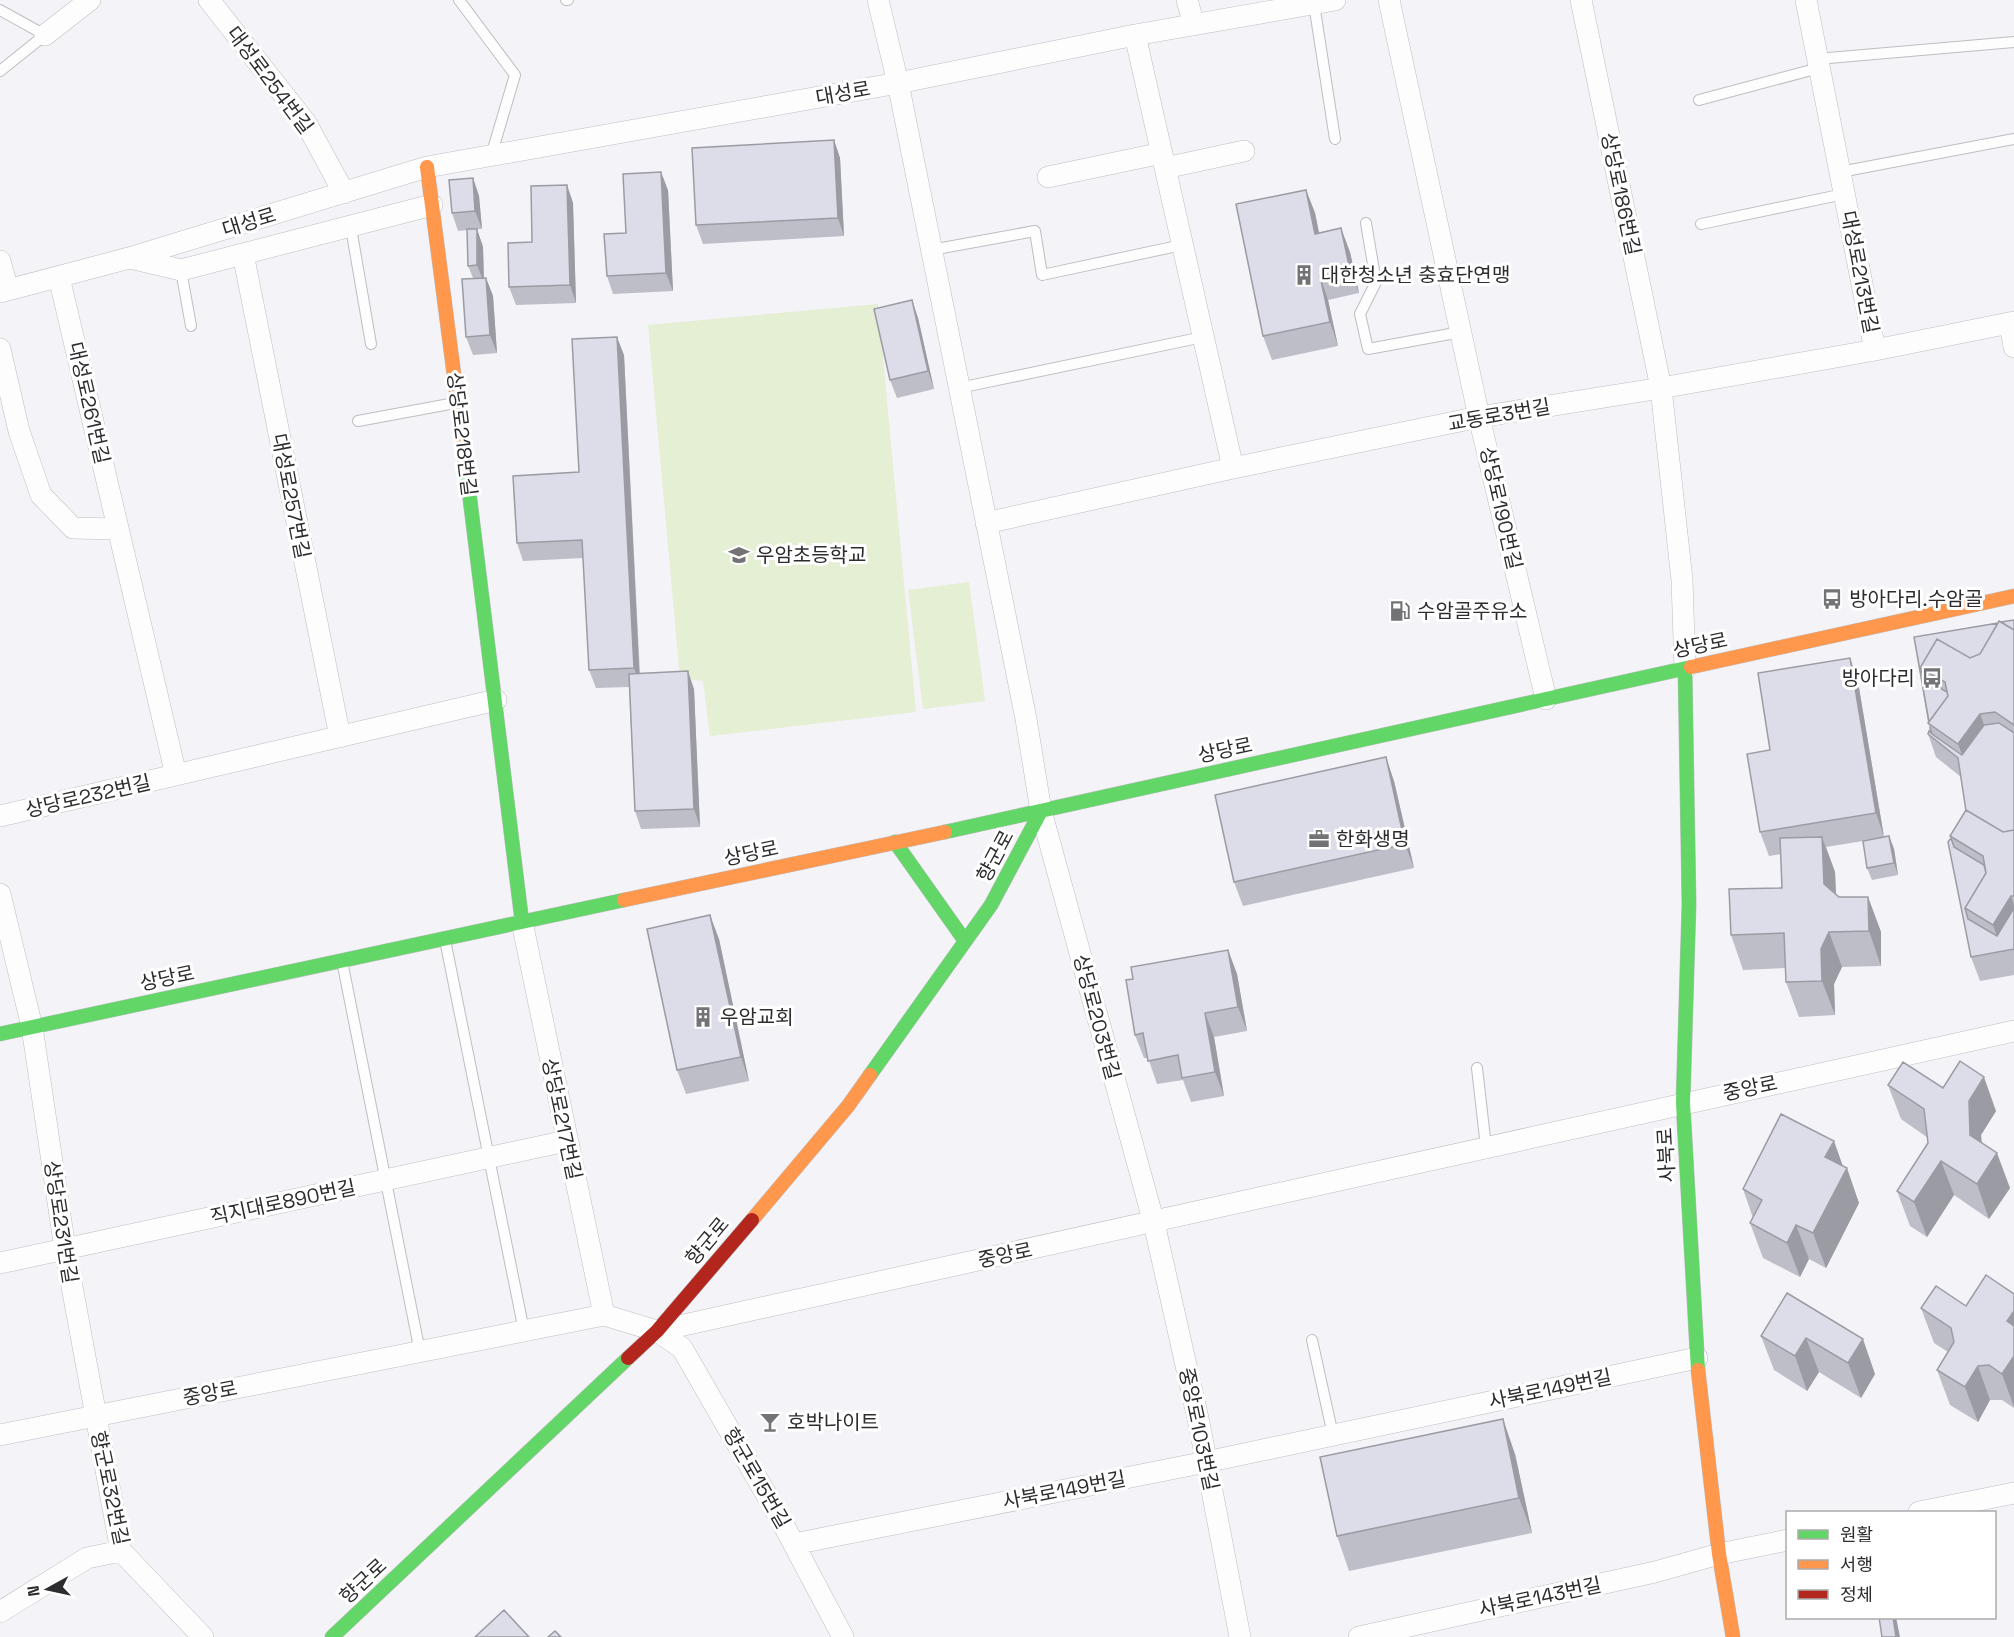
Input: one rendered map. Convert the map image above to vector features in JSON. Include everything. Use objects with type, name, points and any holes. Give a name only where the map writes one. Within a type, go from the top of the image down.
[{"type":"street","points":[[45,35],[90,0]]},
{"type":"street","name":"대성로254번길","points":[[209,0],[306,123],[344,193]]},
{"type":"street","name":"상당로203번길","points":[[878,0],[898,83],[932,250],[1026,719],[1041,811],[1154,1223]]},
{"type":"street","points":[[1187,0],[1194,25]]},
{"type":"street","name":"상당로190번길","points":[[1389,0],[1479,417],[1546,699]]},
{"type":"street","name":"상당로186번길","points":[[1581,0],[1661,388],[1682,580],[1685,669]]},
{"type":"street","name":"대성로213번길","points":[[1806,0],[1875,350]]},
{"type":"street","name":"대성로","points":[[0,261],[4,291],[129,258],[427,168],[898,83],[1135,35],[1309,3]]},
{"type":"street","points":[[1135,35],[1233,468]]},
{"type":"street","points":[[1048,177],[1244,151]]},
{"type":"street","name":"상당로218번길","points":[[427,168],[496,700],[522,922]]},
{"type":"street","points":[[129,258],[181,270],[351,228],[432,205]]},
{"type":"street","name":"대성로257번길","points":[[243,254],[340,737]]},
{"type":"street","name":"대성로261번길","points":[[59,277],[176,775]]},
{"type":"street","points":[[2012,322],[2014,347]]},
{"type":"street","name":"교동로3번길","points":[[986,523],[1233,468],[1479,417],[1875,350],[2012,322]]},
{"type":"street","points":[[0,349],[19,431],[41,495],[73,528],[118,529]]},
{"type":"street","name":"상당로","points":[[0,1034],[1041,811],[2014,596]]},
{"type":"street","name":"사북로","points":[[1685,669],[1689,904],[1683,1103],[1697,1358],[1719,1554],[1733,1637]]},
{"type":"street","points":[[176,775],[496,700]]},
{"type":"street","name":"상당로232번길","points":[[0,816],[176,775]]},
{"type":"street","name":"향군로","points":[[332,1637],[657,1330],[848,1106],[991,905],[1041,811]]},
{"type":"street","points":[[895,842],[965,941]]},
{"type":"street","points":[[0,894],[32,1027]]},
{"type":"street","name":"상당로217번길","points":[[522,922],[604,1315]]},
{"type":"street","name":"상당로231번길","points":[[32,1027],[65,1249],[94,1416]]},
{"type":"street","name":"중앙로","points":[[0,1435],[604,1315],[657,1330],[1154,1223],[1683,1103],[2014,1031]]},
{"type":"street","name":"직지대로890번길","points":[[0,1263],[566,1141]]},
{"type":"street","name":"중앙로103번길","points":[[1154,1223],[1206,1462],[1240,1637]]},
{"type":"street","name":"향군로15번길","points":[[657,1330],[682,1348],[794,1544],[843,1637]]},
{"type":"street","name":"사북로149번길","points":[[794,1544],[1206,1462],[1697,1358]]},
{"type":"street","name":"향군로32번길","points":[[94,1416],[121,1551],[202,1637]]},
{"type":"street","points":[[1924,1511],[2014,1493]]},
{"type":"street","name":"사북로143번길","points":[[1359,1637],[1655,1572],[1719,1554],[1786,1540]]},
{"type":"street","points":[[0,1612],[87,1558],[121,1551]]},
{"type":"lane","points":[[459,0],[515,75],[491,156]]},
{"type":"lane","points":[[1309,3],[1335,139]]},
{"type":"lane","points":[[0,10],[45,35],[0,71]]},
{"type":"lane","points":[[1699,100],[1818,64],[1923,50],[2014,42]]},
{"type":"lane","points":[[1840,172],[2014,139]]},
{"type":"lane","name":"대성로213번길","points":[[1701,224],[1844,194]]},
{"type":"lane","points":[[1366,223],[1376,282],[1360,314],[1368,349],[1461,332]]},
{"type":"lane","points":[[351,228],[371,344]]},
{"type":"lane","points":[[932,250],[1035,231],[1042,275],[1182,245]]},
{"type":"lane","points":[[181,270],[191,326]]},
{"type":"lane","points":[[959,388],[1203,337]]},
{"type":"lane","points":[[358,421],[458,403]]},
{"type":"lane","points":[[444,939],[524,1331]]},
{"type":"lane","points":[[342,961],[420,1352]]},
{"type":"lane","points":[[1477,1068],[1486,1148]]},
{"type":"lane","points":[[1312,1340],[1333,1435]]},
{"type":"green space","points":[[878,304],[916,712],[710,736],[703,681],[680,678],[648,325]]},
{"type":"green space","points":[[969,582],[985,701],[923,709],[908,590]]},
{"type":"building","points":[[834,140],[838,218],[696,225],[692,148]]},
{"type":"building","points":[[661,172],[666,273],[607,276],[604,234],[626,233],[623,174]]},
{"type":"building","points":[[473,178],[475,211],[452,213],[449,180]]},
{"type":"building","points":[[567,185],[570,285],[509,287],[508,243],[532,242],[531,186]]},
{"type":"building","name":"대한청소년 충효단연맹","points":[[1306,190],[1315,234],[1341,228],[1350,270],[1320,276],[1330,322],[1263,336],[1236,204]]},
{"type":"building","points":[[467,229],[477,229],[477,265],[468,266]]},
{"type":"building","points":[[486,278],[490,335],[466,337],[462,279]]},
{"type":"building","points":[[912,300],[928,371],[890,380],[874,309]]},
{"type":"building","points":[[617,337],[634,668],[589,670],[582,540],[517,543],[513,476],[579,472],[572,339]]},
{"type":"building","points":[[2014,620],[2014,630],[2001,622]]},
{"type":"building","points":[[1999,621],[2014,630],[2014,725],[1995,712],[1980,714],[1958,744],[1928,723],[1948,696],[1945,682],[1920,668],[1937,639],[1970,658],[1980,654]]},
{"type":"building","points":[[1998,623],[1980,654],[1970,658],[1937,639],[1920,668],[1924,679],[1947,692],[1948,696],[1929,722],[1914,637]]},
{"type":"building","points":[[1850,658],[1876,813],[1760,832],[1747,754],[1770,750],[1758,673]]},
{"type":"building","points":[[688,671],[694,809],[635,811],[629,674]]},
{"type":"building","points":[[1999,723],[2014,733],[2014,830],[2003,832],[1966,811],[1958,758],[1928,734],[1929,731],[1931,733],[1930,727],[1932,734],[1962,755],[1984,725]]},
{"type":"building","points":[[1386,757],[1405,844],[1234,882],[1215,795]]},
{"type":"building","points":[[1966,810],[2003,832],[2014,830],[2014,896],[2011,896],[1993,925],[1965,908],[1986,873],[1983,856],[1950,836]]},
{"type":"building","points":[[1889,836],[1894,863],[1867,868],[1863,841]]},
{"type":"building","points":[[1822,837],[1824,884],[1839,897],[1868,897],[1869,931],[1829,932],[1821,949],[1822,981],[1786,982],[1784,933],[1731,935],[1729,889],[1782,888],[1780,838]]},
{"type":"building","points":[[1951,838],[1954,847],[1984,865],[1986,873],[1965,908],[1968,919],[1997,936],[2014,908],[2014,949],[1971,957],[1948,842]]},
{"type":"building","name":"우암교회","points":[[710,915],[741,1057],[677,1070],[647,929]]},
{"type":"building","points":[[1228,950],[1238,1007],[1205,1013],[1215,1072],[1182,1078],[1178,1055],[1148,1061],[1143,1033],[1135,1035],[1126,980],[1133,979],[1131,967]]},
{"type":"building","points":[[1960,1061],[1984,1077],[1969,1101],[1970,1135],[1997,1153],[1977,1184],[1941,1161],[1914,1202],[1897,1191],[1928,1143],[1924,1109],[1888,1085],[1903,1062],[1943,1088]]},
{"type":"building","points":[[1781,1114],[1834,1141],[1825,1157],[1847,1168],[1813,1233],[1796,1225],[1787,1243],[1750,1223],[1762,1200],[1743,1189]]},
{"type":"building","points":[[1986,1275],[2014,1294],[2014,1311],[2007,1321],[2014,1326],[2014,1356],[2002,1374],[1989,1365],[1978,1366],[1965,1387],[1937,1370],[1954,1342],[1951,1328],[1921,1308],[1936,1286],[1966,1306]]},
{"type":"building","points":[[1787,1293],[1863,1339],[1848,1363],[1806,1338],[1795,1356],[1761,1336]]},
{"type":"building","points":[[1503,1419],[1519,1498],[1337,1536],[1320,1457]]},
{"type":"building","points":[[504,1610],[529,1637],[475,1637]]},
{"type":"building","points":[[1879,1619],[1893,1619],[1896,1637],[1882,1637]]},
{"type":"building","points":[[555,1631],[561,1637],[548,1637]]},
{"type":"traffic: fast","points":[[466,467],[522,922]]},
{"type":"traffic: fast","points":[[945,832],[1691,667]]},
{"type":"traffic: fast","points":[[1685,669],[1689,904],[1683,1103],[1698,1370]]},
{"type":"traffic: fast","points":[[870,1075],[991,905],[1041,811]]},
{"type":"traffic: fast","points":[[895,842],[965,941]]},
{"type":"traffic: fast","points":[[0,1034],[624,900]]},
{"type":"traffic: fast","points":[[332,1637],[628,1358]]},
{"type":"traffic: slow","points":[[427,167],[466,467]]},
{"type":"traffic: slow","points":[[1691,667],[2014,596]]},
{"type":"traffic: slow","points":[[624,900],[945,832]]},
{"type":"traffic: slow","points":[[752,1220],[848,1106],[870,1075]]},
{"type":"traffic: slow","points":[[1698,1370],[1719,1554],[1733,1637]]},
{"type":"traffic: jam","points":[[628,1358],[657,1331],[752,1220]]},
{"type":"place","name":"대한청소년 충효단연맹","points":[[1304,275]]},
{"type":"place","name":"우암초등학교","points":[[739,555]]},
{"type":"place","name":"방아다리.수암골","points":[[1832,599]]},
{"type":"place","name":"수암골주유소","points":[[1400,611]]},
{"type":"place","name":"방아다리","points":[[1932,678]]},
{"type":"place","name":"한화생명","points":[[1319,839]]},
{"type":"place","name":"우암교회","points":[[703,1017]]},
{"type":"place","name":"호박나이트","points":[[770,1422]]}]
